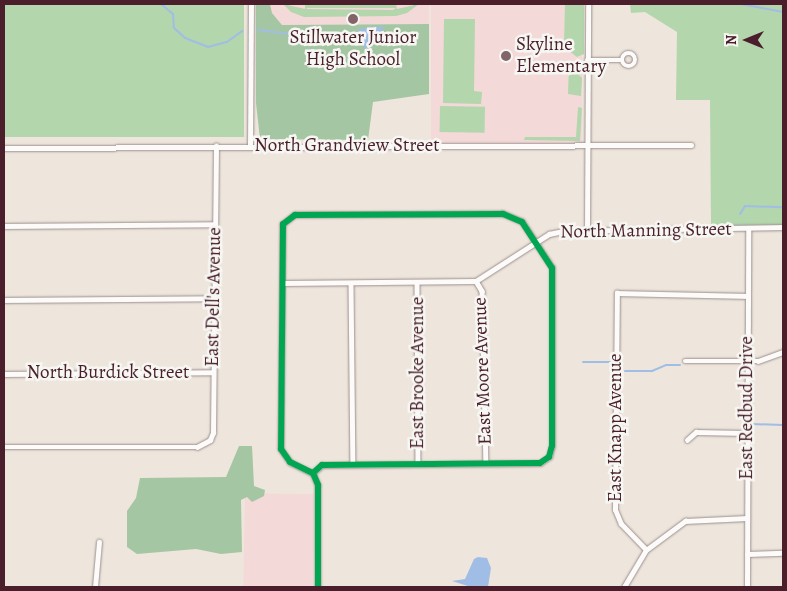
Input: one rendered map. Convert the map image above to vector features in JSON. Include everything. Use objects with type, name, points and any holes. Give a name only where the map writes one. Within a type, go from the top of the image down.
[{"type":"street","points":[[250,4],[250,146]]},
{"type":"street","points":[[587,230],[588,4]]},
{"type":"street","points":[[587,60],[620,60]]},
{"type":"street","name":"North Grandview Street","points":[[4,148],[691,145]]},
{"type":"street","name":"East Dell's Avenue","points":[[4,447],[204,445],[213,433],[216,146]]},
{"type":"street","points":[[313,474],[322,465],[540,463],[549,457],[552,446],[552,268],[522,222],[503,214],[295,215],[287,220],[283,230],[281,449],[290,462],[313,474],[320,499],[318,587]]},
{"type":"street","points":[[4,226],[215,224]]},
{"type":"street","name":"North Manning Street","points":[[476,281],[549,234],[587,230],[783,227]]},
{"type":"street","name":"East Redbud Drive","points":[[747,587],[748,229]]},
{"type":"street","points":[[283,283],[476,281]]},
{"type":"street","name":"East Moore Avenue","points":[[476,281],[482,291],[486,463]]},
{"type":"street","name":"East Brooke Avenue","points":[[417,282],[418,464]]},
{"type":"street","points":[[351,283],[353,464]]},
{"type":"street","name":"East Knapp Avenue","points":[[646,550],[621,524],[615,510],[617,293],[748,296]]},
{"type":"street","points":[[4,300],[214,298]]},
{"type":"street","points":[[685,361],[758,361],[783,352]]},
{"type":"street","name":"North Burdick Street","points":[[4,374],[213,372]]},
{"type":"street","points":[[687,440],[696,432],[746,433]]},
{"type":"street","points":[[624,587],[646,550],[685,521],[747,518]]},
{"type":"street","points":[[95,587],[99,542]]},
{"type":"street","points":[[747,554],[783,554]]},
{"type":"shaded area","name":"Stillwater Junior High School","points":[[270,4],[429,4],[429,24],[282,25],[272,13]]},
{"type":"shaded area","name":"Skyline Elementary","points":[[431,4],[582,4],[582,143],[431,143]]},
{"type":"shaded area","points":[[245,493],[314,494],[312,587],[243,587]]},
{"type":"green space","points":[[4,4],[244,4],[244,137],[4,137]]},
{"type":"green space","points":[[256,4],[270,4],[272,13],[282,25],[429,24],[429,94],[373,102],[368,140],[260,139],[256,103]]},
{"type":"green space","points":[[283,4],[305,9],[305,4],[396,4],[397,9],[419,4],[407,13],[396,16],[304,17],[291,12]],"holes":[[[396,8],[393,10],[306,9]]]},
{"type":"green space","points":[[565,4],[584,4],[584,54],[577,57],[560,44],[564,44]]},
{"type":"green space","points":[[630,4],[783,4],[783,225],[711,226],[710,100],[676,100],[677,32],[645,12],[631,13]]},
{"type":"green space","points":[[444,19],[475,19],[474,91],[482,92],[481,104],[443,103]]},
{"type":"green space","points":[[569,65],[582,78],[581,96],[568,94]]},
{"type":"green space","points":[[440,106],[485,107],[485,133],[440,132]]},
{"type":"green space","points":[[578,107],[582,108],[580,141],[524,140],[525,137],[576,137]]},
{"type":"green space","points":[[239,446],[252,446],[254,486],[265,490],[264,496],[252,502],[247,497],[241,500],[242,552],[221,554],[196,549],[137,554],[127,547],[127,511],[136,498],[140,478],[226,477]]},
{"type":"water","points":[[385,27],[364,50],[362,29]]},
{"type":"water","points":[[478,557],[487,558],[491,568],[488,587],[471,587],[452,581],[465,579],[474,559]]},
{"type":"waterway","points":[[161,4],[173,14],[174,28],[185,38],[208,47],[227,42],[242,31]]},
{"type":"waterway","points":[[741,4],[783,12]]},
{"type":"waterway","points":[[258,30],[346,41],[362,29]]},
{"type":"waterway","points":[[740,214],[745,206],[783,207]]},
{"type":"waterway","points":[[583,362],[614,362]]},
{"type":"waterway","points":[[625,371],[652,371],[666,365],[680,365]]},
{"type":"waterway","points":[[752,424],[783,425]]},
{"type":"transit line","points":[[313,473],[322,465],[540,463],[549,457],[552,446],[552,268],[522,222],[503,214],[295,215],[283,224],[281,449],[290,462],[313,473],[318,485],[318,587]]},
{"type":"place","name":"Stillwater Junior High School","points":[[353,19]]},
{"type":"place","name":"Skyline Elementary","points":[[506,56]]}]
